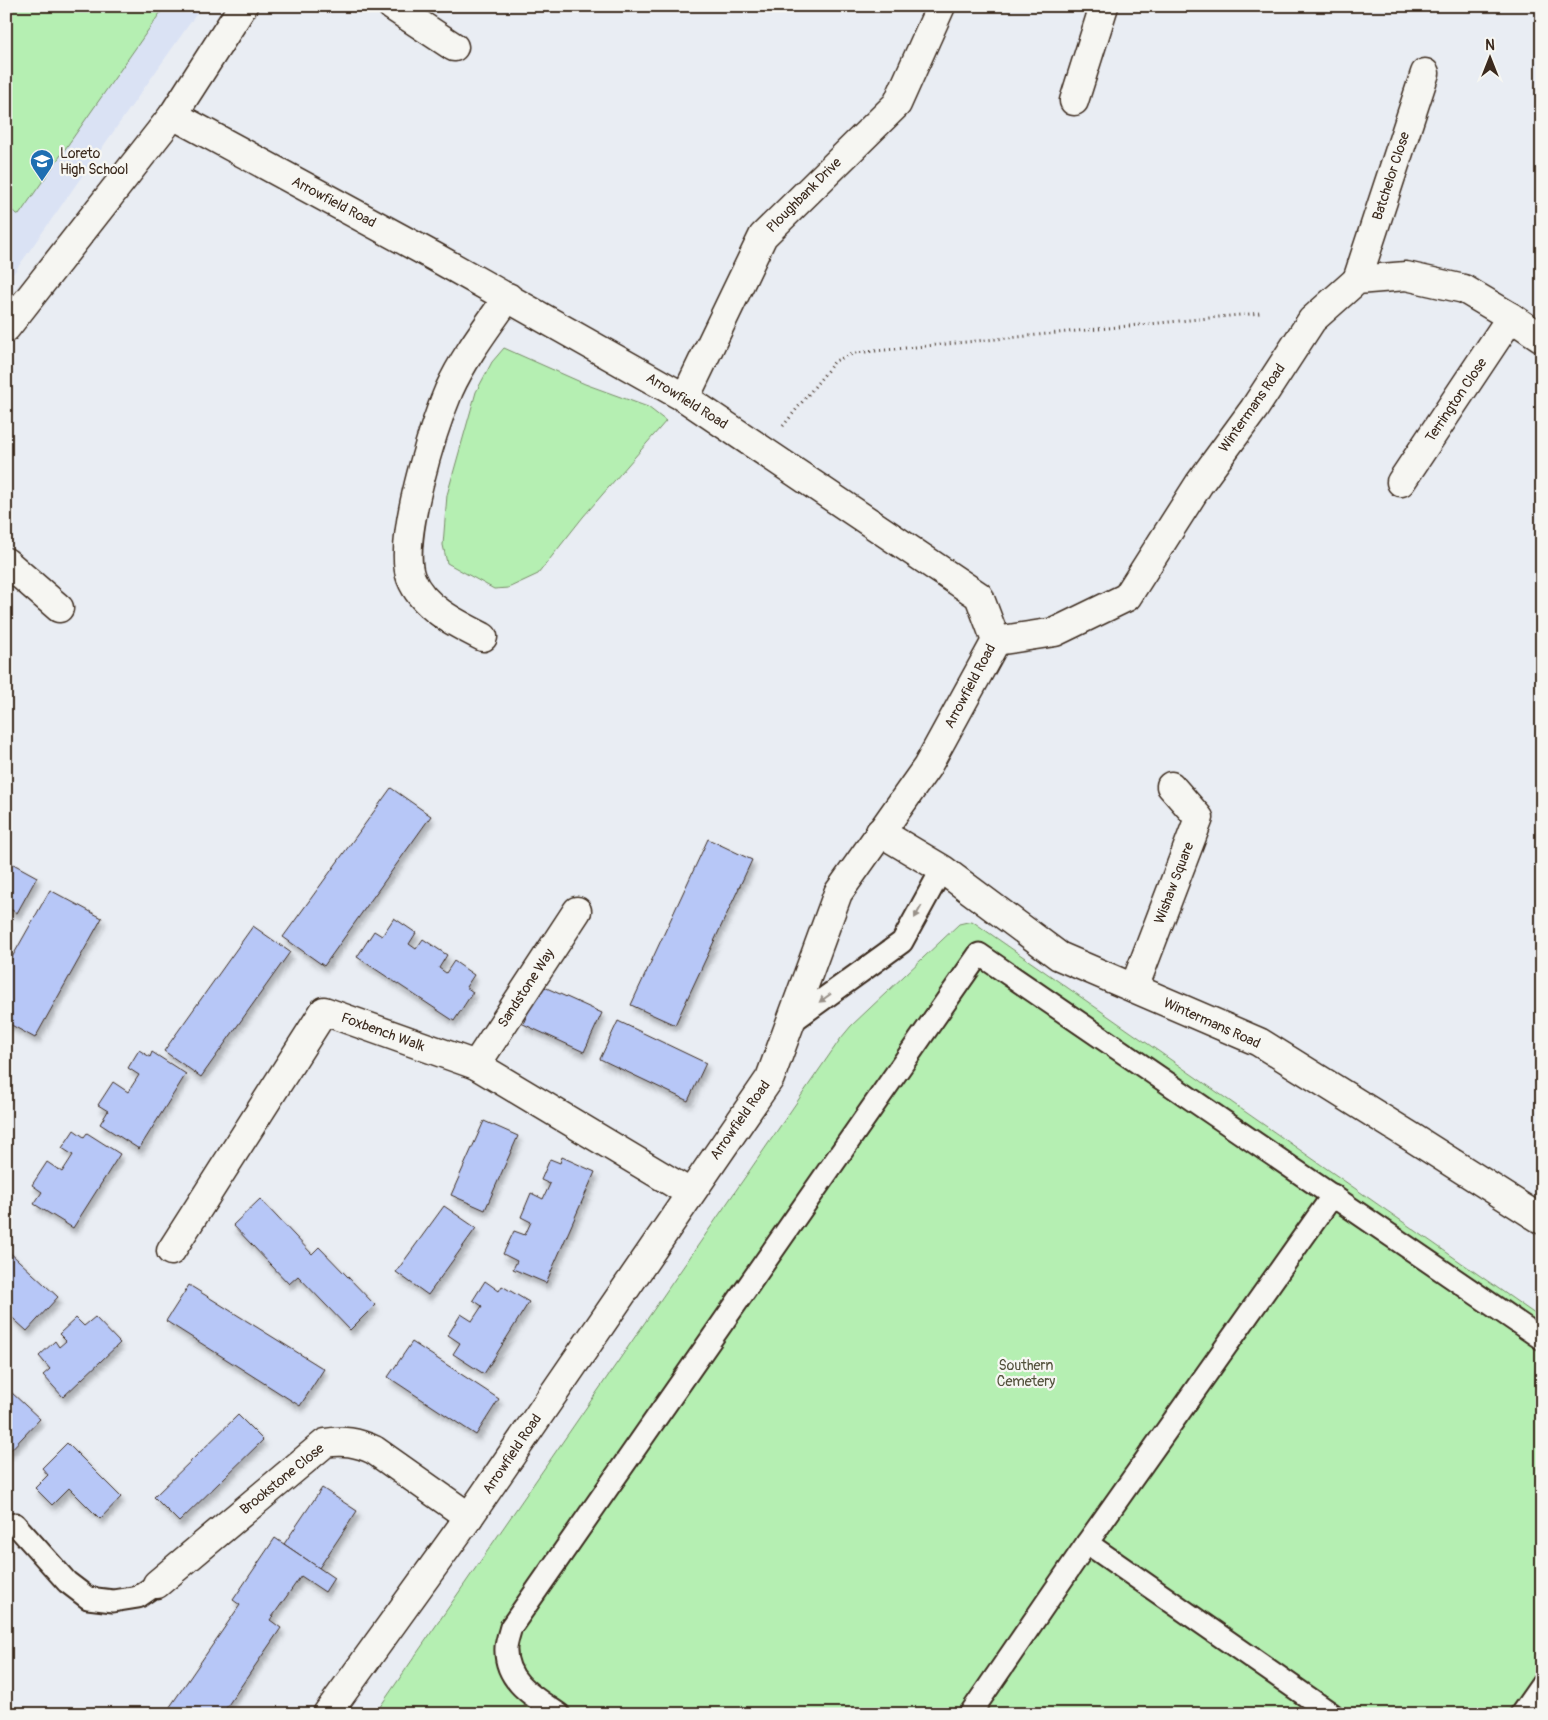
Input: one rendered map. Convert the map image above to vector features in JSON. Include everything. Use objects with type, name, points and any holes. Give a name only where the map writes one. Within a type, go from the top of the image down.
[{"type":"street","points":[[6,328],[173,115],[243,6]]},
{"type":"street","points":[[392,6],[454,47]]},
{"type":"street","name":"Ploughbank Drive","points":[[685,398],[763,236],[897,104],[941,6]]},
{"type":"street","points":[[1074,101],[1104,6]]},
{"type":"street","name":"Batchelor Close","points":[[1357,280],[1425,73]]},
{"type":"street","name":"Arrowfield Road","points":[[173,115],[508,297],[685,398],[979,596],[996,641],[927,767],[838,892],[770,1078],[469,1516],[327,1714]]},
{"type":"street","points":[[1357,280],[1406,276],[1464,289],[1542,338]]},
{"type":"street","name":"Wintermans Road","points":[[996,641],[1054,632],[1127,597],[1199,484],[1254,410],[1312,320],[1357,280]]},
{"type":"street","points":[[483,637],[451,621],[421,595],[411,578],[409,535],[416,496],[432,437],[449,390],[467,356],[508,297]]},
{"type":"street","name":"Terrington Close","points":[[1401,482],[1511,317]]},
{"type":"street","points":[[6,562],[60,608]]},
{"type":"street","name":"Wishaw Square","points":[[1134,988],[1199,818],[1171,786]]},
{"type":"street","name":"Wintermans Road","points":[[880,832],[942,869],[1059,956],[1259,1042],[1542,1220]]},
{"type":"street","name":"Sandstone Way","points":[[476,1065],[576,911]]},
{"type":"street","name":"Foxbench Walk","points":[[171,1251],[324,1011],[476,1065],[690,1193]]},
{"type":"street","name":"Brookstone Close","points":[[157,1584],[325,1443],[340,1440],[358,1443],[374,1450],[469,1516]]},
{"type":"lane","points":[[790,1023],[902,942],[942,869]]},
{"type":"lane","points":[[558,1714],[528,1693],[515,1680],[509,1666],[506,1647],[511,1628],[980,954],[1542,1339]]},
{"type":"lane","points":[[970,1714],[1086,1543],[1333,1195]]},
{"type":"lane","points":[[15,1524],[67,1582],[88,1598],[113,1601],[138,1597],[157,1584]]},
{"type":"lane","points":[[1086,1543],[1332,1714]]},
{"type":"lane","points":[[1521,1714],[1542,1684]]},
{"type":"path","points":[[763,451],[835,361],[855,353],[1260,313]]},
{"type":"shaded area","name":"Loreto High School","points":[[6,6],[202,6],[6,284]]},
{"type":"green space","name":"Loreto High School","points":[[6,6],[165,6],[19,215],[6,207]]},
{"type":"green space","points":[[504,348],[585,384],[648,407],[666,421],[583,517],[538,574],[508,588],[494,589],[447,563],[443,545],[447,495],[476,392],[492,362]]},
{"type":"green space","name":"Southern Cemetery","points":[[972,921],[1542,1319],[1542,1714],[375,1714],[841,1038],[851,1026],[959,924]]},
{"type":"building","points":[[391,788],[431,816],[324,966],[283,937]]},
{"type":"building","points":[[708,839],[752,860],[675,1025],[631,1005]]},
{"type":"building","points":[[6,860],[37,877],[17,913],[6,907]]},
{"type":"building","points":[[50,890],[102,918],[35,1038],[6,1022],[6,968]]},
{"type":"building","points":[[394,918],[416,933],[409,944],[416,949],[423,939],[447,955],[439,968],[446,973],[454,961],[474,975],[466,987],[473,992],[454,1021],[357,957],[374,931],[382,936]]},
{"type":"building","points":[[253,926],[290,952],[201,1077],[164,1051]]},
{"type":"building","points":[[540,985],[602,1013],[584,1052],[523,1024]]},
{"type":"building","points":[[618,1021],[706,1063],[688,1101],[600,1059]]},
{"type":"building","points":[[139,1050],[150,1057],[152,1052],[186,1074],[139,1149],[100,1124],[108,1111],[98,1105],[113,1082],[128,1092],[139,1075],[128,1068]]},
{"type":"building","points":[[484,1121],[518,1136],[485,1210],[451,1195]]},
{"type":"building","points":[[74,1130],[84,1137],[87,1133],[120,1154],[73,1228],[34,1204],[42,1192],[32,1185],[47,1162],[62,1172],[73,1155],[62,1148]]},
{"type":"building","points":[[562,1157],[595,1172],[546,1283],[513,1269],[517,1261],[503,1254],[514,1231],[525,1235],[531,1222],[521,1217],[531,1193],[543,1199],[550,1184],[541,1180],[550,1159],[560,1163]]},
{"type":"building","points":[[260,1199],[312,1254],[319,1247],[375,1305],[350,1330],[298,1276],[289,1284],[233,1225]]},
{"type":"building","points":[[444,1206],[476,1228],[428,1295],[396,1272]]},
{"type":"building","points":[[6,1249],[58,1297],[27,1331],[6,1312]]},
{"type":"building","points":[[485,1281],[499,1291],[502,1286],[529,1302],[484,1374],[453,1354],[460,1343],[448,1335],[461,1314],[472,1321],[482,1306],[473,1300]]},
{"type":"building","points":[[189,1285],[324,1369],[300,1406],[166,1321]]},
{"type":"building","points":[[95,1317],[120,1343],[63,1397],[43,1375],[50,1369],[39,1356],[55,1341],[59,1347],[66,1341],[59,1334],[76,1318],[84,1326]]},
{"type":"building","points":[[412,1342],[499,1399],[476,1435],[388,1377]]},
{"type":"building","points":[[11,1392],[40,1419],[6,1455],[6,1397]]},
{"type":"building","points":[[238,1415],[263,1440],[179,1522],[154,1497]]},
{"type":"building","points":[[67,1443],[121,1497],[100,1519],[69,1488],[52,1505],[35,1488],[48,1475],[42,1468]]},
{"type":"building","points":[[322,1488],[357,1511],[319,1568],[284,1544]]},
{"type":"building","points":[[275,1538],[334,1578],[325,1592],[301,1576],[270,1620],[281,1628],[222,1714],[165,1714],[240,1605],[233,1600]]},
{"type":"place","name":"Loreto High School","points":[[42,182]]}]
